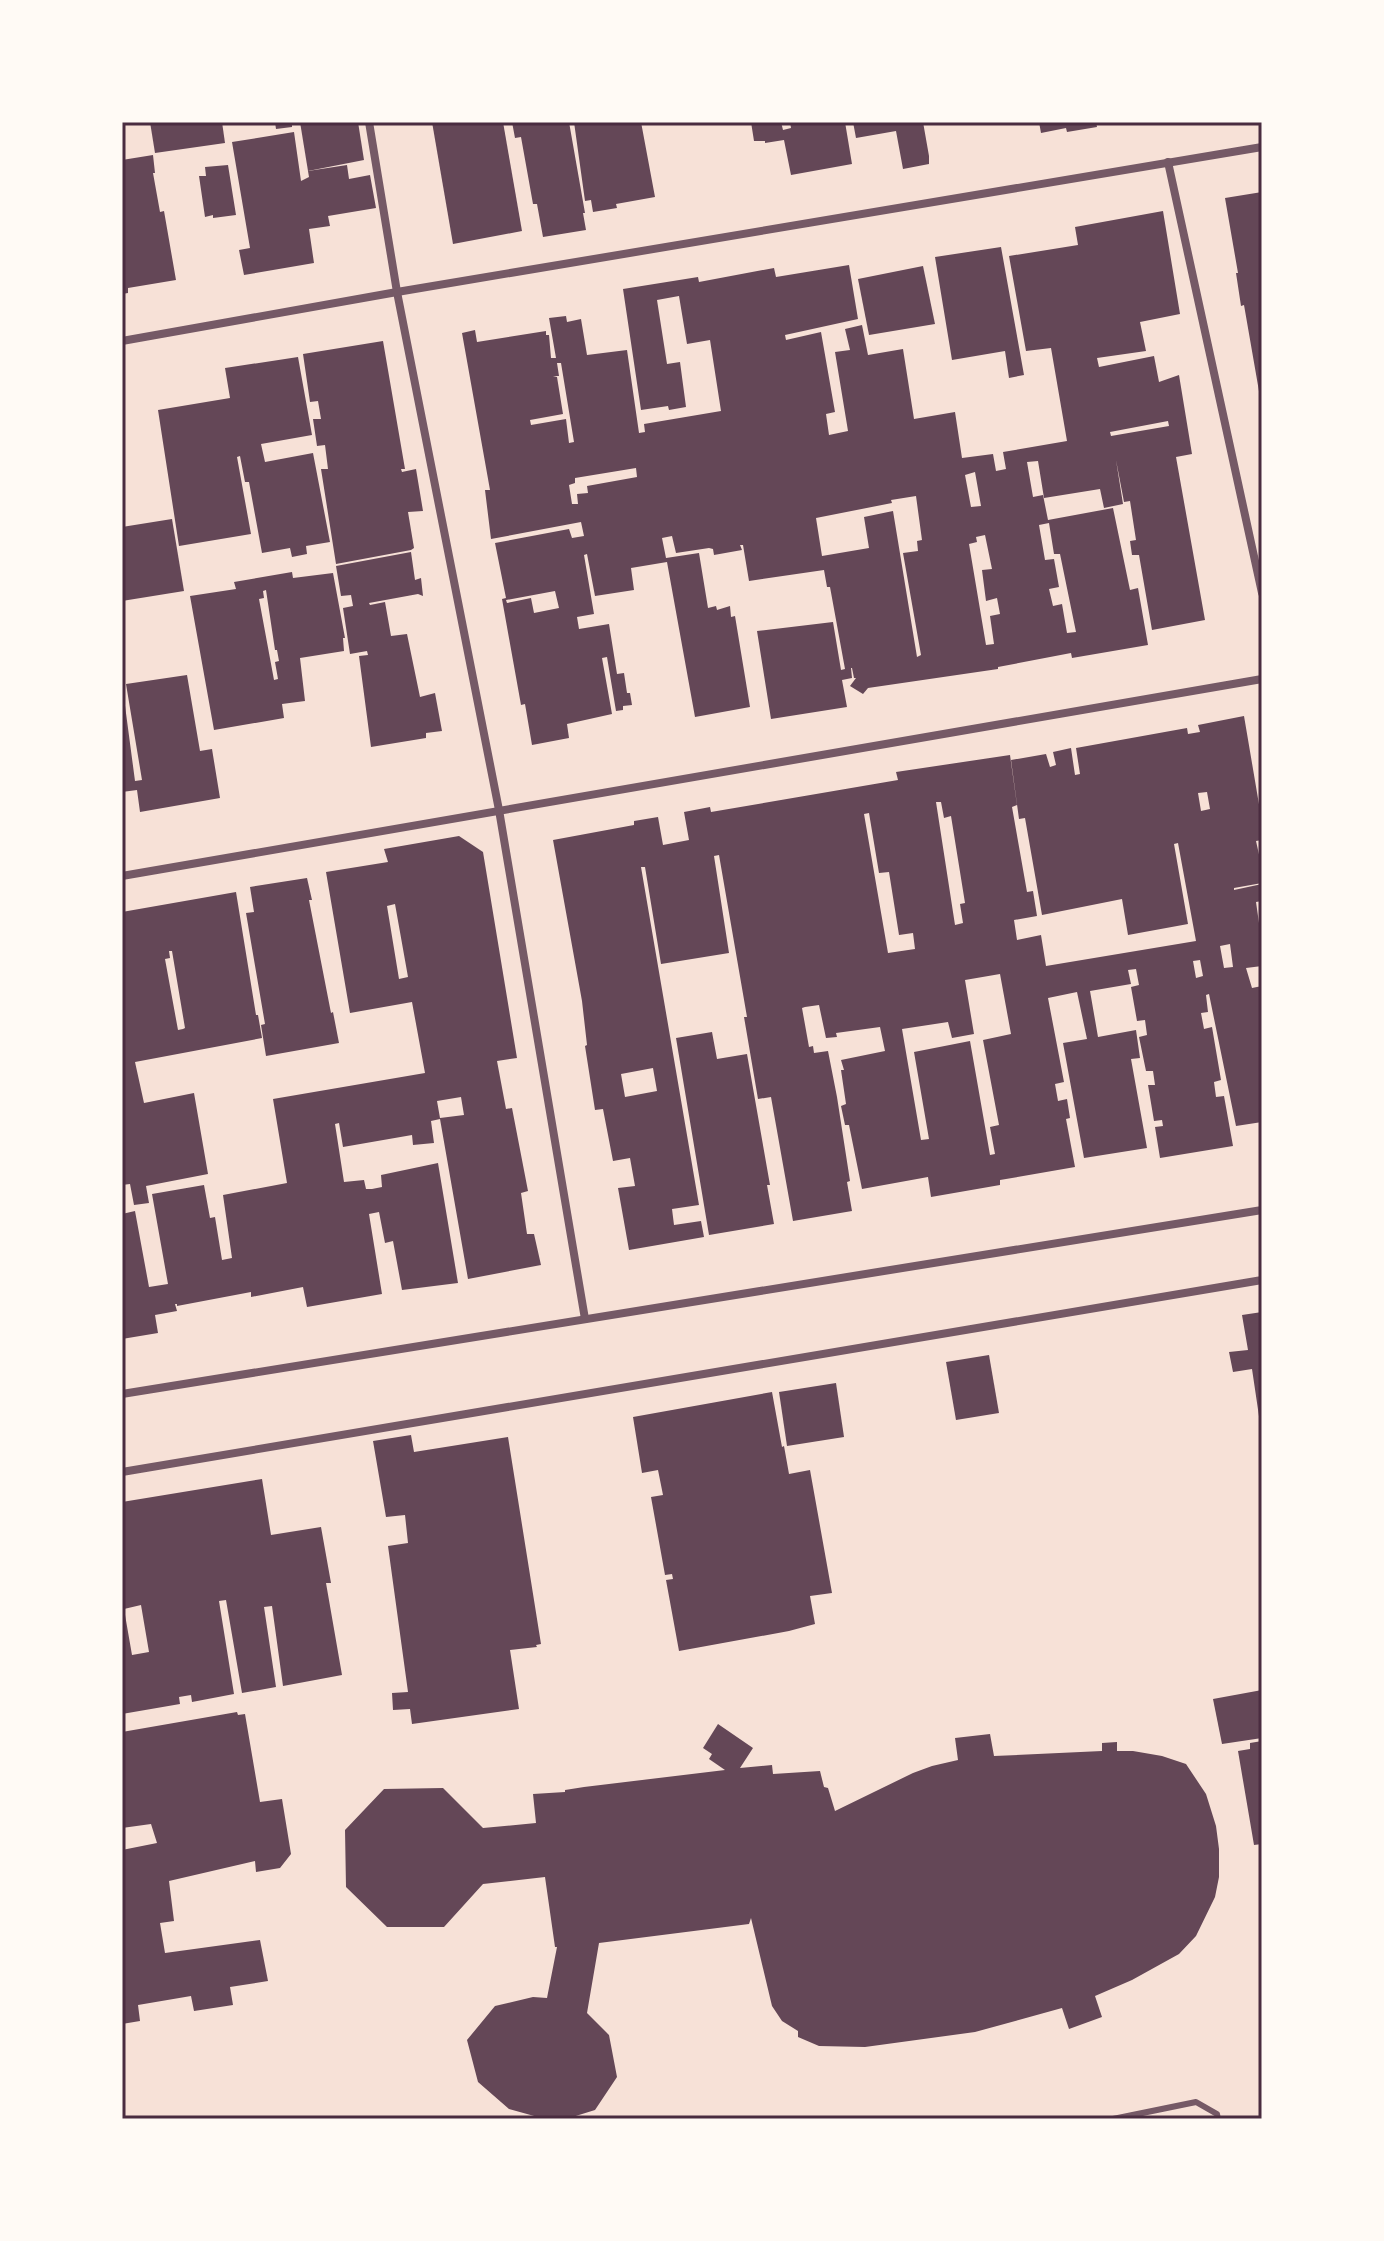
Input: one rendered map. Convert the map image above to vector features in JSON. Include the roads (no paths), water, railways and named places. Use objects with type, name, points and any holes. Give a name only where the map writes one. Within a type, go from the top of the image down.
[{"type":"street","points":[[369,122],[397,292],[499,810],[585,1319]]},
{"type":"street","points":[[122,341],[1262,147]]},
{"type":"street","points":[[1168,162],[1262,593]]},
{"type":"street","points":[[122,876],[1262,679]]},
{"type":"street","points":[[122,1394],[1262,1210]]},
{"type":"street","points":[[122,1472],[1262,1280]]},
{"type":"lane","points":[[1113,2119],[1196,2102],[1217,2114],[1218,2119]]}]
